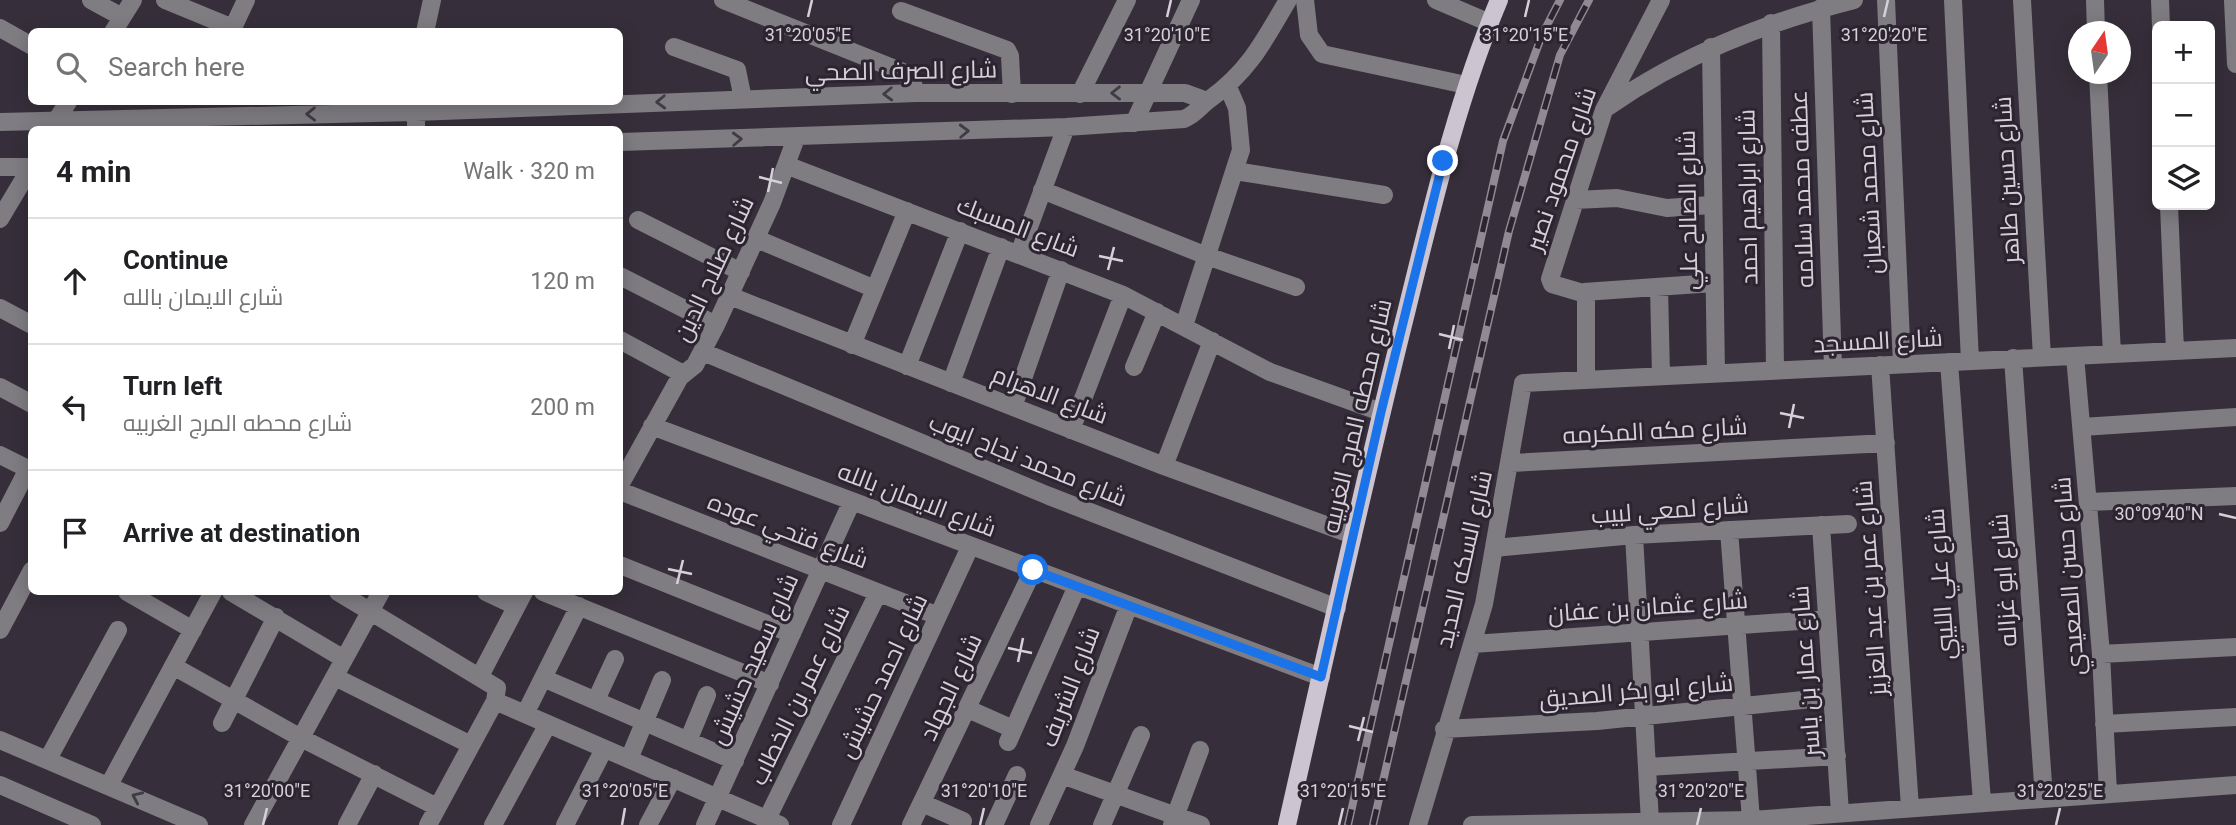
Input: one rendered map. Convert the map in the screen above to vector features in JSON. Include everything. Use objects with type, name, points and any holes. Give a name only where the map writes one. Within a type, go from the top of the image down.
[{"type":"main road","name":"شارع محطه المرج الغربيه","points":[[1287,825],[1381,412],[1443,161],[1466,85],[1499,0]]},
{"type":"street","points":[[90,0],[118,24],[133,0]]},
{"type":"street","points":[[165,0],[228,28]]},
{"type":"street","points":[[233,28],[246,0]]},
{"type":"street","points":[[426,28],[432,0]]},
{"type":"street","points":[[723,0],[903,72],[912,81],[916,93]]},
{"type":"street","points":[[1080,94],[1126,0]]},
{"type":"street","points":[[1134,123],[1191,0]]},
{"type":"street","points":[[623,142],[1066,127],[1184,118],[1198,112],[1207,101],[1228,87],[1253,59],[1288,0]]},
{"type":"street","points":[[1305,0],[1308,35],[1322,54],[1466,85]]},
{"type":"street","points":[[1436,0],[1490,23]]},
{"type":"street","name":"شارع محمود نصير","points":[[1584,292],[1550,281],[1604,110],[1661,0]]},
{"type":"street","points":[[1604,110],[1656,76],[1711,47],[1771,23],[1854,0]]},
{"type":"street","name":"شارع محمد شعبان","points":[[1885,0],[1902,364]]},
{"type":"street","points":[[1953,0],[1970,361]]},
{"type":"street","name":"شارع حسين طاهر","points":[[2022,0],[2042,357]]},
{"type":"street","points":[[2095,0],[2096,21]]},
{"type":"street","points":[[2160,0],[2161,21]]},
{"type":"street","points":[[2233,0],[2236,64]]},
{"type":"street","name":"عطفه محمد سلامه","points":[[1821,8],[1833,368]]},
{"type":"street","points":[[901,11],[1007,50],[1010,56],[1012,94]]},
{"type":"street","name":"شارع ابراهيم احمد","points":[[1771,23],[1775,370]]},
{"type":"street","points":[[0,28],[28,44]]},
{"type":"street","points":[[674,47],[737,70],[743,99]]},
{"type":"street","name":"شارع الصالح علي","points":[[1711,47],[1716,373]]},
{"type":"street","points":[[2098,84],[2112,354]]},
{"type":"street","points":[[1184,326],[1241,150],[1242,131],[1237,108],[1228,87]]},
{"type":"street","name":"شارع الصرف الصحي","points":[[623,105],[916,93],[1185,93],[1207,101]]},
{"type":"street","points":[[56,121],[66,105]]},
{"type":"street","name":"شارع الصرف الصحي","points":[[0,122],[56,121],[196,109],[416,114],[612,105]]},
{"type":"street","points":[[1018,254],[1066,127]]},
{"type":"street","name":"شارع صلاح الدين","points":[[623,479],[683,374],[691,370],[703,352],[757,239],[796,138]]},
{"type":"street","name":"شارع المسبك","points":[[786,165],[1123,295],[1270,372],[1381,412]]},
{"type":"street","points":[[0,167],[28,167]]},
{"type":"street","points":[[1235,171],[1384,195]]},
{"type":"street","points":[[0,219],[28,172]]},
{"type":"street","points":[[1042,190],[1207,256],[1296,287]]},
{"type":"street","points":[[1575,200],[1617,198],[1667,208],[1712,205]]},
{"type":"street","points":[[2169,210],[2175,351]]},
{"type":"street","points":[[852,345],[907,211]]},
{"type":"street","points":[[638,220],[741,272]]},
{"type":"street","points":[[906,366],[960,231]]},
{"type":"street","points":[[757,239],[875,289]]},
{"type":"street","points":[[951,383],[1001,247]]},
{"type":"street","points":[[1013,407],[1061,270]]},
{"type":"street","points":[[623,278],[716,325]]},
{"type":"street","points":[[1586,380],[1584,292],[1714,283]]},
{"type":"street","points":[[1659,286],[1661,376]]},
{"type":"street","points":[[1072,430],[1123,295]]},
{"type":"street","name":"شارع الاهرام","points":[[730,296],[1164,466],[1353,535]]},
{"type":"street","points":[[0,308],[28,323]]},
{"type":"street","points":[[1134,367],[1157,312]]},
{"type":"street","points":[[1164,466],[1212,341]]},
{"type":"street","points":[[623,342],[683,374]]},
{"type":"street","name":"شارع المسجد","points":[[1523,383],[2236,348]]},
{"type":"street","name":"شارع محمد نجاح ايوب","points":[[703,352],[1049,496],[1337,608]]},
{"type":"street","name":"شارع حسن الصعيدي","points":[[2075,356],[2101,654],[2108,793]]},
{"type":"street","name":"شارع ابو غزاله","points":[[2013,358],[2044,798]]},
{"type":"street","name":"شارع علي الليبي","points":[[1949,362],[1982,802]]},
{"type":"street","name":"شارع عمر بن عبد العزيز","points":[[1880,365],[1910,807]]},
{"type":"street","name":"شارع السكه الحديد","points":[[1418,825],[1444,729],[1473,644],[1511,463],[1523,383]]},
{"type":"street","points":[[0,387],[28,402]]},
{"type":"street","points":[[2082,427],[2236,417]]},
{"type":"street","name":"شارع الايمان بالله","points":[[652,426],[1321,677]]},
{"type":"street","name":"شارع مكه المكرمه","points":[[1511,463],[1886,443]]},
{"type":"street","points":[[0,455],[28,469]]},
{"type":"street","points":[[0,523],[28,474]]},
{"type":"street","name":"شارع فتحي عوده","points":[[623,492],[938,616]]},
{"type":"street","points":[[2088,502],[2236,496]]},
{"type":"street","name":"شارع سعيد حشيش","points":[[705,825],[852,501]]},
{"type":"street","name":"شارع لمعي لبيب","points":[[1494,548],[1634,535],[1848,524]]},
{"type":"street","name":"شارع عمار بن ياسر","points":[[1821,525],[1840,813]]},
{"type":"street","points":[[1729,530],[1751,820]]},
{"type":"street","points":[[1634,535],[1647,767],[1645,823]]},
{"type":"street","name":"شارع احمد حشيش","points":[[841,825],[970,547]]},
{"type":"street","points":[[623,566],[792,634]]},
{"type":"street","name":"شارع الجهاد","points":[[911,825],[1033,570]]},
{"type":"street","points":[[0,630],[28,578]]},
{"type":"street","points":[[968,709],[1011,735],[1077,586]]},
{"type":"street","name":"شارع عمر بن الخطاب","points":[[773,822],[878,593]]},
{"type":"street","points":[[132,595],[193,630]]},
{"type":"street","points":[[109,785],[212,595]]},
{"type":"street","points":[[236,595],[344,659]]},
{"type":"street","points":[[343,595],[497,688],[495,701],[428,825]]},
{"type":"street","points":[[253,825],[378,595]]},
{"type":"street","points":[[480,676],[520,599],[501,595]]},
{"type":"street","points":[[550,595],[770,684]]},
{"type":"street","name":"شارع الشريف","points":[[1039,825],[1062,775],[1129,605]]},
{"type":"street","points":[[525,714],[579,607]]},
{"type":"street","points":[[222,723],[276,617]]},
{"type":"street","name":"شارع عثمان بن عفان","points":[[1473,644],[1827,619]]},
{"type":"street","points":[[48,760],[118,630]]},
{"type":"street","points":[[2101,654],[2236,647]]},
{"type":"street","points":[[596,700],[615,659]]},
{"type":"street","points":[[173,666],[301,738],[438,807]]},
{"type":"street","points":[[335,677],[471,745]]},
{"type":"street","points":[[543,678],[735,761]]},
{"type":"street","points":[[629,760],[662,680]]},
{"type":"street","points":[[688,741],[707,695]]},
{"type":"street","name":"شارع ابو بكر الصديق","points":[[1444,729],[1597,721],[1832,697]]},
{"type":"street","points":[[495,701],[773,822]]},
{"type":"street","points":[[2104,724],[2236,717]]},
{"type":"street","points":[[493,825],[548,724]]},
{"type":"street","points":[[1102,825],[1141,735]]},
{"type":"street","points":[[0,740],[199,825]]},
{"type":"street","points":[[565,825],[604,749]]},
{"type":"street","points":[[1174,820],[1200,750]]},
{"type":"street","points":[[1647,767],[1837,756]]},
{"type":"street","points":[[347,825],[374,774]]},
{"type":"street","points":[[994,825],[1017,775]]},
{"type":"street","points":[[1062,775],[1115,794],[1174,820],[1200,825]]},
{"type":"street","points":[[648,825],[673,778]]},
{"type":"street","points":[[0,785],[92,825]]},
{"type":"street","points":[[1472,825],[1751,820],[2236,785]]},
{"type":"street","points":[[922,803],[963,821]]},
{"type":"street","points":[[48,825],[56,808]]},
{"type":"railway","points":[[1348,825],[1503,141],[1542,35],[1560,0]]},
{"type":"railway","points":[[1373,825],[1509,231],[1560,55],[1589,0]]},
{"type":"route","points":[[1033,570],[1321,677],[1381,412],[1443,161]]}]
